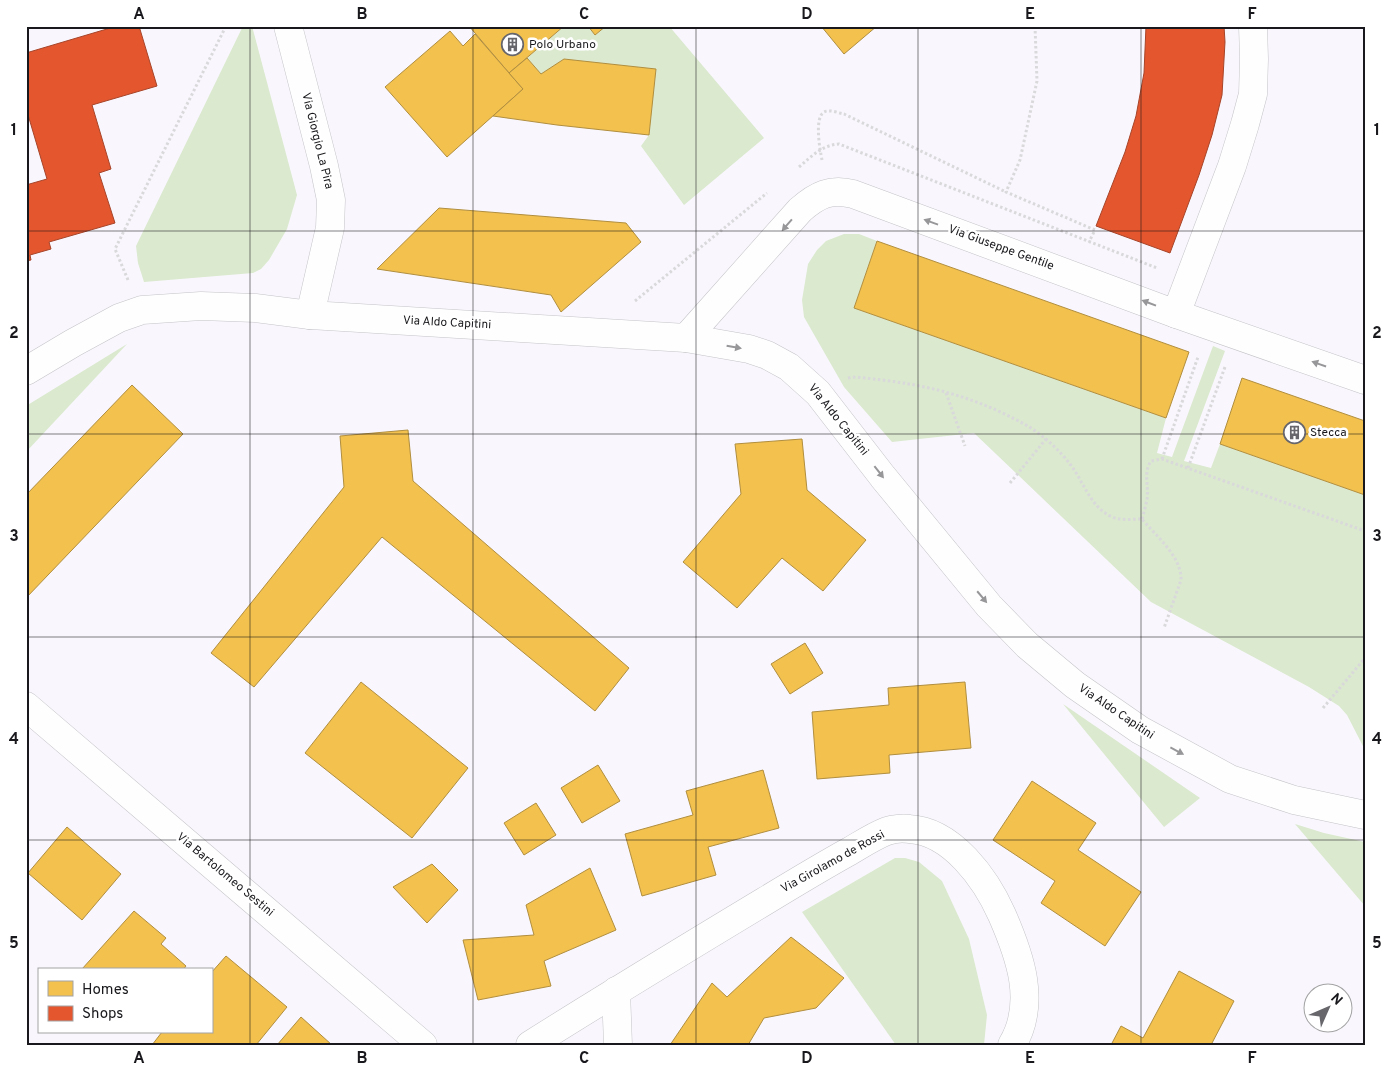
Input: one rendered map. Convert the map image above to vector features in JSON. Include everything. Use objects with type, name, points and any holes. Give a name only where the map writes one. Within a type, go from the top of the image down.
[{"type":"street","name":"Via Giorgio La Pira","points":[[288,26],[331,200],[330,228],[310,315]]},
{"type":"street","points":[[1176,314],[1232,166],[1253,94],[1254,59],[1252,26]]},
{"type":"street","name":"Via Giuseppe Gentile","points":[[824,193],[843,191],[853,194],[1176,314],[1365,380]]},
{"type":"street","points":[[686,338],[800,210],[824,193]]},
{"type":"street","name":"Via Aldo Capitini","points":[[26,372],[73,342],[119,318],[142,310],[201,306],[255,308],[310,315],[686,338],[749,349],[767,355],[789,366],[818,393],[883,476],[990,606],[1027,645],[1075,684],[1140,730],[1230,778],[1294,800],[1365,815]]},
{"type":"street","name":"Via Bartolomeo Sestini","points":[[26,706],[423,1045]]},
{"type":"street","name":"Via Girolamo de Rossi","points":[[530,1045],[818,868],[888,831],[909,828],[927,832],[946,842],[961,855],[974,869],[1000,912],[1014,942],[1024,980],[1024,1010],[1020,1032],[1012,1045]]},
{"type":"street","points":[[616,991],[618,1045]]},
{"type":"path","points":[[142,310],[115,249],[226,26]]},
{"type":"path","points":[[1006,192],[1020,160],[1037,81],[1036,26]]},
{"type":"path","points":[[824,193],[818,123],[820,116],[824,112],[831,111],[844,114],[1006,192],[1095,230],[1089,242],[1188,279]]},
{"type":"path","points":[[1162,459],[1210,326]]},
{"type":"path","points":[[1188,468],[1237,335]]},
{"type":"path","points":[[805,380],[856,377],[910,384],[946,392],[990,408],[1032,429],[1046,439],[1070,464],[1097,506],[1112,517],[1142,519]]},
{"type":"path","points":[[946,392],[965,446]]},
{"type":"path","points":[[1010,483],[1046,439]]},
{"type":"path","points":[[1142,519],[1147,499],[1146,472],[1151,462],[1162,459],[1365,531]]},
{"type":"path","points":[[1142,519],[1172,555],[1181,573],[1179,586],[1164,628]]},
{"type":"path","points":[[1323,708],[1365,658]]},
{"type":"green space","points":[[243,26],[252,26],[297,195],[287,229],[269,260],[261,269],[253,273],[144,282],[138,263],[136,246]]},
{"type":"green space","points":[[564,26],[588,26],[595,35],[606,26],[669,26],[764,138],[684,205],[641,146],[649,135],[564,59],[541,74],[527,58]]},
{"type":"green space","points":[[844,234],[859,234],[877,241],[854,308],[1166,418],[1157,453],[1172,457],[1213,346],[1225,351],[1184,461],[1211,468],[1220,444],[1365,495],[1365,750],[1347,715],[1339,706],[1309,687],[1151,602],[974,433],[892,442],[844,387],[804,317],[802,300],[808,264],[817,250],[826,241]]},
{"type":"green space","points":[[127,344],[26,452],[26,406]]},
{"type":"green space","points":[[1063,704],[1200,798],[1164,827]]},
{"type":"green space","points":[[1295,824],[1365,842],[1365,906]]},
{"type":"green space","points":[[895,858],[905,858],[919,862],[942,881],[969,939],[987,1015],[984,1045],[896,1045],[802,912]]},
{"type":"building: Homes","name":"Polo Urbano","points":[[469,26],[564,26],[509,73]]},
{"type":"building: Homes","name":"Polo Urbano","points":[[588,26],[606,26],[595,35]]},
{"type":"building: Homes","points":[[821,26],[877,26],[844,54]]},
{"type":"building: Homes","points":[[450,31],[463,46],[475,34],[523,89],[447,157],[385,87]]},
{"type":"building: Homes","points":[[527,58],[541,74],[564,59],[656,69],[649,135],[493,116],[523,89],[509,73]]},
{"type":"building: Homes","points":[[439,208],[626,223],[641,242],[561,312],[551,295],[377,269]]},
{"type":"building: Homes","points":[[877,241],[1189,352],[1166,418],[854,308]]},
{"type":"building: Homes","name":"Stecca","points":[[1242,378],[1365,421],[1365,495],[1220,444]]},
{"type":"building: Homes","points":[[132,385],[183,434],[26,598],[26,495]]},
{"type":"building: Homes","points":[[408,430],[413,481],[629,668],[595,711],[382,537],[254,687],[211,653],[344,487],[340,436]]},
{"type":"building: Homes","points":[[802,439],[807,490],[866,540],[823,591],[782,558],[737,608],[683,562],[741,494],[735,444]]},
{"type":"building: Homes","points":[[805,643],[823,673],[790,694],[771,664]]},
{"type":"building: Homes","points":[[361,682],[468,768],[412,838],[305,753]]},
{"type":"building: Homes","points":[[965,682],[971,748],[889,755],[890,773],[817,779],[812,712],[889,705],[888,688]]},
{"type":"building: Homes","points":[[598,765],[620,801],[582,823],[561,788]]},
{"type":"building: Homes","points":[[763,770],[779,828],[708,847],[716,875],[642,896],[625,834],[693,815],[686,791]]},
{"type":"building: Homes","points":[[1032,781],[1096,823],[1078,850],[1141,892],[1105,946],[1041,903],[1055,881],[993,840]]},
{"type":"building: Homes","points":[[536,803],[556,835],[524,855],[504,823]]},
{"type":"building: Homes","points":[[67,827],[121,874],[82,920],[28,873]]},
{"type":"building: Homes","points":[[432,864],[458,890],[427,923],[393,887]]},
{"type":"building: Homes","points":[[590,868],[616,930],[544,961],[551,986],[478,1000],[463,940],[534,935],[526,905]]},
{"type":"building: Homes","points":[[134,911],[166,938],[161,944],[186,966],[184,968],[83,968]]},
{"type":"building: Homes","points":[[791,937],[844,978],[816,1008],[764,1018],[748,1045],[670,1045],[712,983],[727,997]]},
{"type":"building: Homes","points":[[226,956],[287,1007],[256,1045],[152,1045],[160,1034],[212,1034],[212,972]]},
{"type":"building: Homes","points":[[1179,971],[1234,1001],[1211,1045],[1111,1045],[1121,1026],[1143,1038]]},
{"type":"building: Homes","points":[[301,1017],[332,1045],[277,1045]]},
{"type":"building: Shops","points":[[117,26],[139,26],[157,86],[92,105],[111,169],[99,173],[115,223],[49,242],[51,249],[30,255],[31,260],[26,261],[26,185],[47,179],[26,108],[26,53]]},
{"type":"building: Shops","points":[[1146,26],[1224,26],[1222,95],[1199,175],[1170,253],[1096,226],[1125,152],[1136,116],[1144,73]]},
{"type":"place","name":"Polo Urbano","points":[[513,45]]},
{"type":"place","name":"Stecca","points":[[1294,433]]}]
